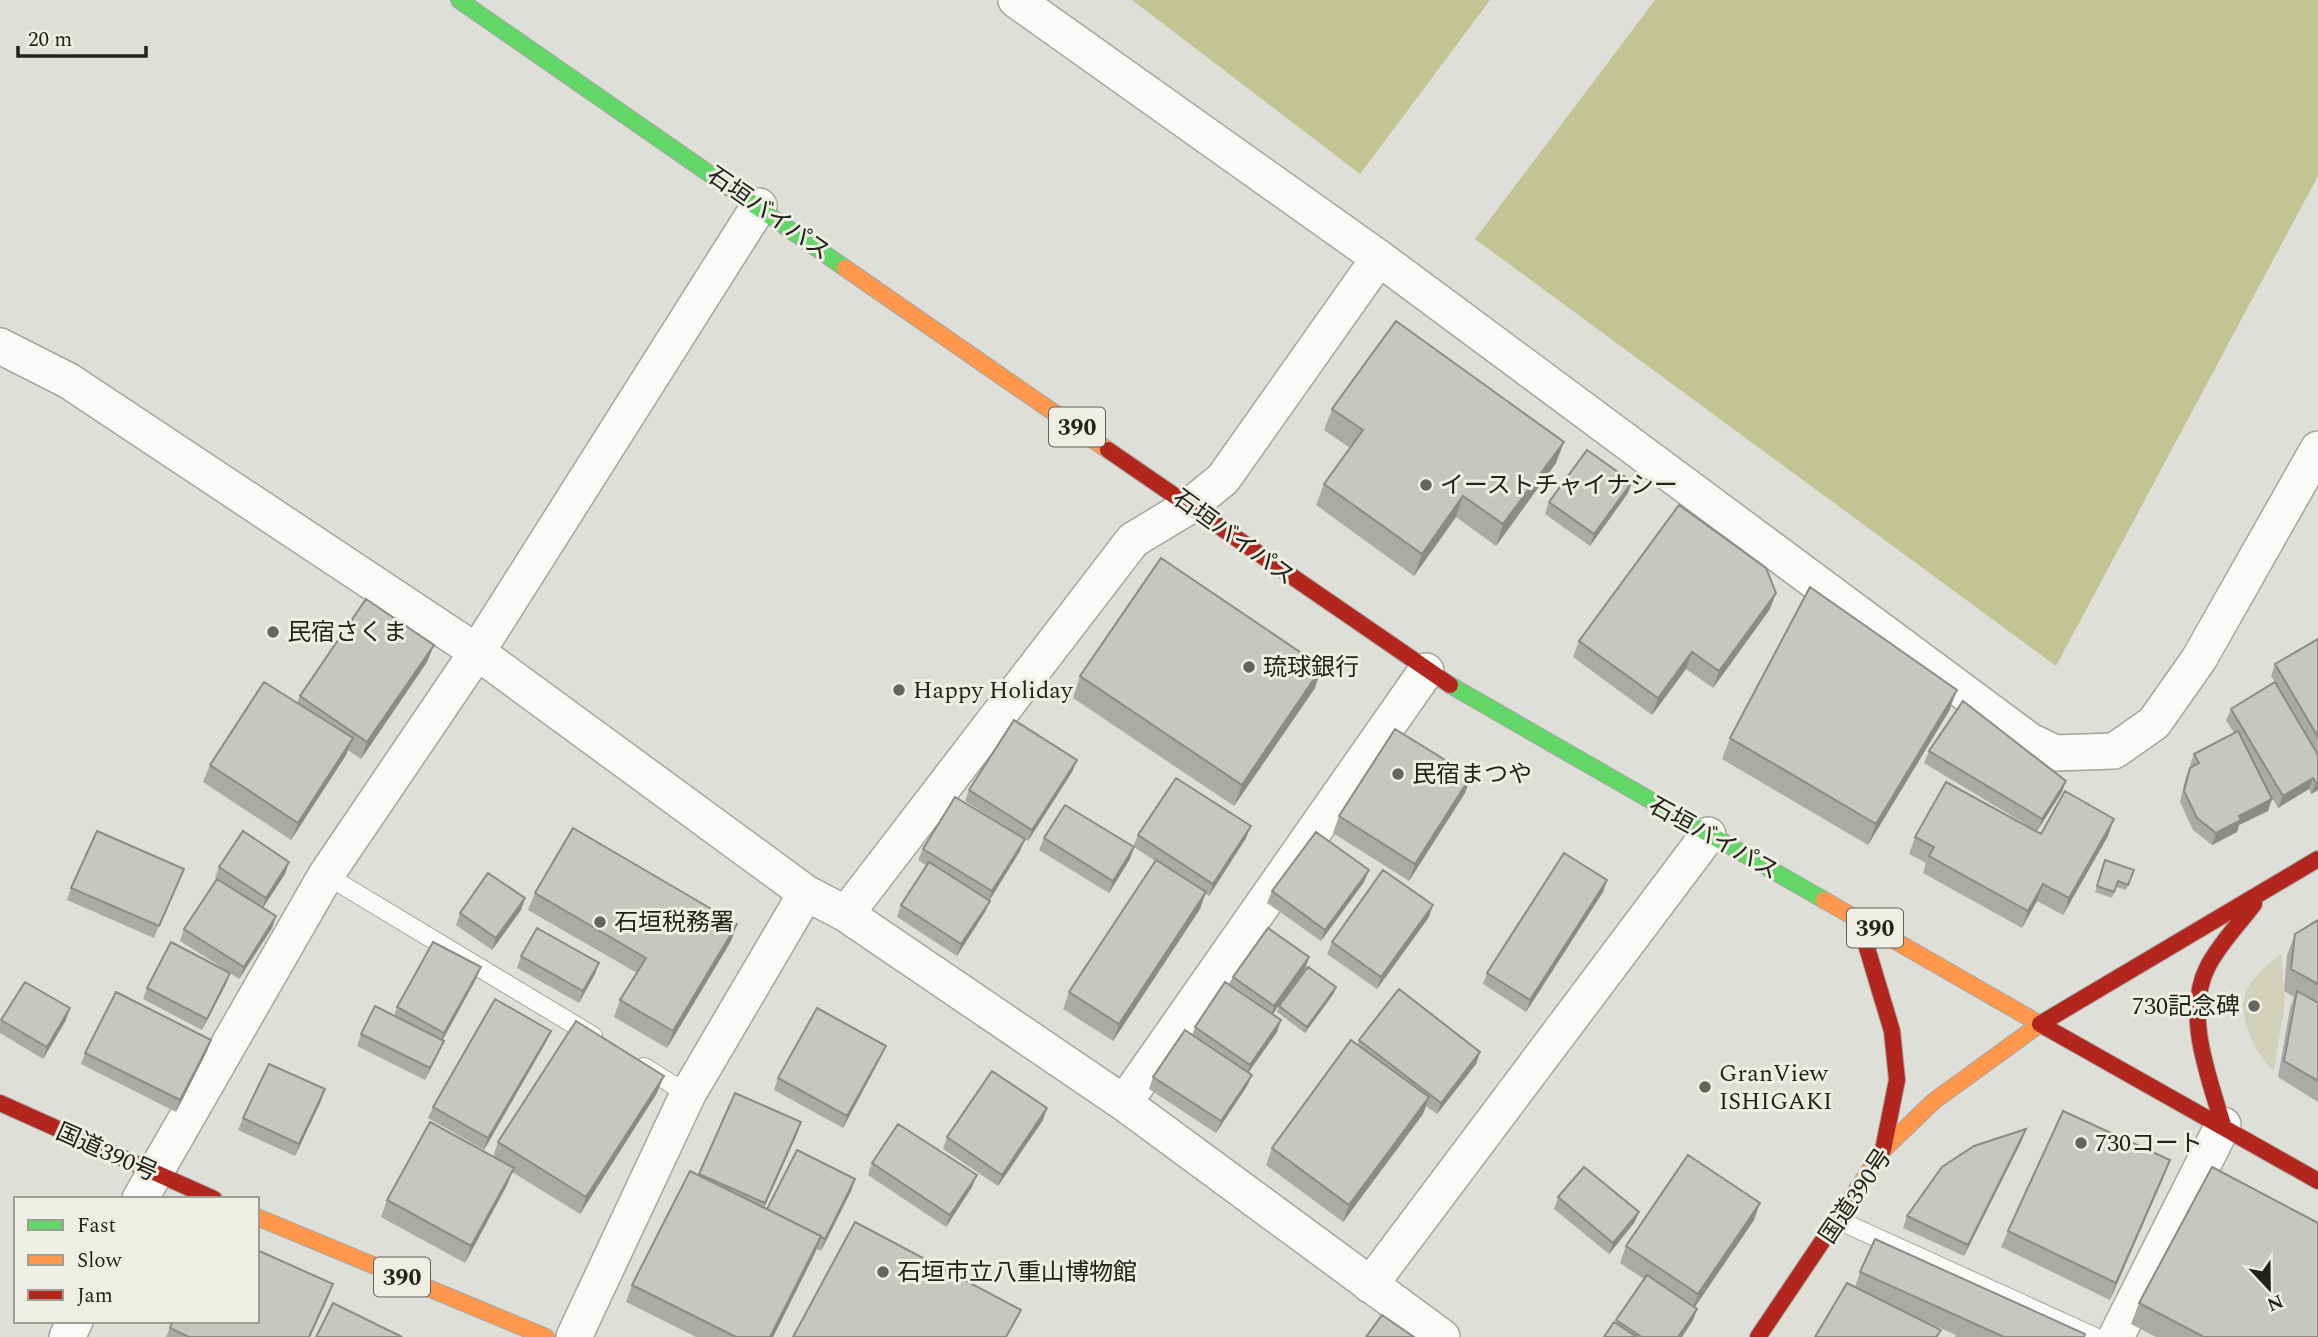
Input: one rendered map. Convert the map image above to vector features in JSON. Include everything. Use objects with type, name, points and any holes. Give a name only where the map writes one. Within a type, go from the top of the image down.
[{"type":"main road","name":"石垣バイパス","points":[[459,0],[759,205],[1426,671],[1708,835],[2318,1181]]},
{"type":"main road","name":"国道390号","points":[[1758,1337],[1883,1150],[1934,1101],[2040,1024],[2318,859]]},
{"type":"main road","points":[[2223,1125],[2207,1068],[2198,1013],[2199,995],[2204,974],[2263,891]]},
{"type":"main road","points":[[1858,918],[1892,1031],[1897,1080],[1883,1150]]},
{"type":"main road","name":"国道390号","points":[[0,1103],[146,1186],[204,1197]]},
{"type":"main road","name":"390","points":[[259,1218],[546,1337]]},
{"type":"street","points":[[1016,0],[1378,258],[2030,741],[2055,753],[2115,751],[2154,723],[2199,659],[2318,449]]},
{"type":"street","points":[[146,1186],[326,875],[477,652],[759,205]]},
{"type":"street","points":[[846,914],[1133,540],[1191,505],[1223,479],[1378,258]]},
{"type":"street","points":[[0,346],[69,381],[477,652],[806,893],[846,914],[1124,1103],[1442,1337]]},
{"type":"street","points":[[1124,1103],[1426,671]]},
{"type":"street","points":[[1370,1285],[1708,835]]},
{"type":"street","points":[[574,1337],[688,1094],[806,893]]},
{"type":"street","points":[[2116,1337],[2223,1125]]},
{"type":"lane","points":[[326,875],[606,1044]]},
{"type":"lane","points":[[630,1058],[688,1094]]},
{"type":"lane","points":[[1838,1220],[2095,1337]]},
{"type":"shaded area","points":[[1132,0],[1490,0],[1360,174]]},
{"type":"shaded area","points":[[1655,0],[2318,0],[2318,176],[2056,666],[1475,239]]},
{"type":"shaded area","points":[[2281,954],[2285,1001],[2274,1071],[2253,1042],[2244,1017],[2244,1005],[2245,995],[2254,978]]},
{"type":"building","points":[[1396,321],[1564,442],[1503,524],[1463,496],[1422,554],[1324,484],[1363,430],[1332,409]]},
{"type":"building","points":[[1587,450],[1632,482],[1594,534],[1549,502]]},
{"type":"building","points":[[1679,505],[1766,568],[1776,593],[1719,671],[1692,652],[1658,698],[1579,641]]},
{"type":"building","points":[[1161,558],[1322,667],[1242,785],[1080,676]]},
{"type":"building","points":[[1810,587],[1957,690],[1876,824],[1730,738]]},
{"type":"building","points":[[366,599],[434,645],[367,742],[300,696]]},
{"type":"building","points":[[2318,639],[2318,737],[2275,664]]},
{"type":"building","points":[[264,682],[353,738],[298,823],[210,765]]},
{"type":"building","points":[[2275,682],[2318,755],[2318,781],[2316,783],[2313,778],[2283,796],[2231,709]]},
{"type":"building","points":[[1963,701],[2066,781],[2042,819],[1929,751]]},
{"type":"building","points":[[1014,720],[1077,760],[1032,830],[969,790]]},
{"type":"building","points":[[1395,729],[1471,776],[1415,864],[1339,816]]},
{"type":"building","points":[[2238,731],[2272,799],[2239,816],[2241,820],[2216,833],[2197,818],[2184,791],[2190,768],[2199,763],[2194,754]]},
{"type":"building","points":[[1176,778],[1251,826],[1213,884],[1138,835]]},
{"type":"building","points":[[1946,782],[2041,834],[2065,791],[2114,819],[2069,898],[2043,884],[2028,911],[1929,856],[1934,847],[1915,837]]},
{"type":"building","points":[[955,797],[1025,839],[992,891],[923,849]]},
{"type":"building","points":[[1065,805],[1134,847],[1113,881],[1044,838]]},
{"type":"building","points":[[573,828],[737,924],[673,1031],[620,1000],[646,958],[535,893]]},
{"type":"building","points":[[97,831],[184,869],[159,926],[71,888]]},
{"type":"building","points":[[243,831],[289,862],[266,898],[219,867]]},
{"type":"building","points":[[1316,832],[1369,870],[1325,930],[1272,891]]},
{"type":"building","points":[[1564,853],[1607,880],[1530,1000],[1487,973]]},
{"type":"building","points":[[1156,860],[1206,892],[1119,1024],[1069,992]]},
{"type":"building","points":[[2105,860],[2134,870],[2128,885],[2118,881],[2114,892],[2097,886]]},
{"type":"building","points":[[929,862],[990,901],[961,944],[901,905]]},
{"type":"building","points":[[1383,870],[1433,905],[1381,977],[1332,942]]},
{"type":"building","points":[[488,873],[525,898],[496,938],[460,913]]},
{"type":"building","points":[[217,879],[276,916],[244,967],[184,929]]},
{"type":"building","points":[[2318,920],[2318,984],[2291,969],[2295,934]]},
{"type":"building","points":[[537,928],[599,963],[583,991],[521,956]]},
{"type":"building","points":[[1268,928],[1309,957],[1274,1006],[1233,977]]},
{"type":"building","points":[[171,942],[230,973],[207,1019],[147,988]]},
{"type":"building","points":[[433,942],[481,967],[444,1033],[397,1007]]},
{"type":"building","points":[[1308,967],[1336,987],[1307,1027],[1279,1006]]},
{"type":"building","points":[[25,982],[70,1008],[47,1047],[1,1020]]},
{"type":"building","points":[[1225,982],[1281,1020],[1250,1065],[1195,1027]]},
{"type":"building","points":[[1399,989],[1480,1052],[1441,1103],[1359,1040]]},
{"type":"building","points":[[2297,991],[2318,1003],[2318,1081],[2284,1061]]},
{"type":"building","points":[[116,992],[211,1040],[180,1100],[85,1053]]},
{"type":"building","points":[[495,999],[551,1031],[488,1138],[433,1107]]},
{"type":"building","points":[[375,1006],[444,1041],[430,1068],[361,1034]]},
{"type":"building","points":[[817,1008],[886,1046],[847,1116],[778,1078]]},
{"type":"building","points":[[576,1021],[664,1076],[586,1197],[498,1142]]},
{"type":"building","points":[[1185,1030],[1252,1075],[1221,1121],[1153,1077]]},
{"type":"building","points":[[1351,1040],[1429,1097],[1349,1205],[1272,1148]]},
{"type":"building","points":[[269,1064],[325,1089],[299,1144],[243,1118]]},
{"type":"building","points":[[992,1071],[1047,1108],[1002,1175],[947,1137]]},
{"type":"building","points":[[735,1093],[801,1122],[765,1203],[699,1174]]},
{"type":"building","points":[[2063,1111],[2170,1160],[2116,1283],[2008,1231]]},
{"type":"building","points":[[430,1122],[514,1168],[471,1246],[387,1200]]},
{"type":"building","points":[[898,1124],[977,1175],[950,1215],[872,1163]]},
{"type":"building","points":[[2026,1129],[1968,1245],[1907,1216],[1942,1167],[1974,1146]]},
{"type":"building","points":[[797,1150],[855,1179],[825,1239],[767,1209]]},
{"type":"building","points":[[1688,1155],[1760,1203],[1698,1294],[1626,1246]]},
{"type":"building","points":[[1584,1167],[1639,1212],[1613,1243],[1558,1197]]},
{"type":"building","points":[[2212,1167],[2318,1223],[2318,1337],[2204,1337],[2139,1303]]},
{"type":"building","points":[[690,1171],[821,1236],[770,1337],[736,1337],[632,1285]]},
{"type":"building","name":"石垣市立八重山博物館","points":[[855,1222],[1021,1310],[1006,1337],[793,1337]]},
{"type":"building","points":[[1875,1239],[2085,1334],[2084,1337],[2004,1337],[1860,1272]]},
{"type":"building","points":[[259,1251],[333,1284],[309,1337],[189,1337],[170,1328],[172,1323],[259,1323]]},
{"type":"building","points":[[1647,1275],[1697,1309],[1678,1337],[1642,1337],[1616,1320]]},
{"type":"building","points":[[1847,1283],[1941,1330],[1936,1337],[1815,1337]]},
{"type":"building","points":[[333,1303],[402,1337],[316,1337]]},
{"type":"building","points":[[1382,1315],[1414,1337],[1366,1337]]},
{"type":"building","points":[[1614,1322],[1637,1337],[1604,1337]]},
{"type":"traffic: fast","points":[[459,0],[845,268]]},
{"type":"traffic: fast","points":[[1450,685],[1824,900]]},
{"type":"traffic: slow","points":[[845,268],[1108,450]]},
{"type":"traffic: slow","points":[[1824,900],[2040,1024],[1934,1101],[1883,1150],[1846,1206]]},
{"type":"traffic: slow","points":[[259,1218],[546,1337]]},
{"type":"traffic: jam","points":[[1108,450],[1450,685]]},
{"type":"traffic: jam","points":[[2040,1024],[2318,859]]},
{"type":"traffic: jam","points":[[2223,1125],[2201,1045],[2198,1004],[2208,966],[2254,904]]},
{"type":"traffic: jam","points":[[1858,918],[1892,1031],[1897,1080],[1883,1150]]},
{"type":"traffic: jam","points":[[2040,1024],[2318,1181]]},
{"type":"traffic: jam","points":[[0,1103],[210,1197]]},
{"type":"traffic: jam","points":[[1758,1337],[1846,1206]]},
{"type":"place","name":"イーストチャイナシー","points":[[1426,485]]},
{"type":"place","name":"民宿さくま","points":[[273,632]]},
{"type":"place","name":"琉球銀行","points":[[1249,667]]},
{"type":"place","name":"Happy Holiday","points":[[899,690]]},
{"type":"place","name":"民宿まつや","points":[[1398,774]]},
{"type":"place","name":"石垣税務署","points":[[600,922]]},
{"type":"place","name":"730記念碑","points":[[2254,1006]]},
{"type":"place","name":"GranView ISHIGAKI","points":[[1705,1087]]},
{"type":"place","name":"730コート","points":[[2081,1143]]},
{"type":"place","name":"石垣市立八重山博物館","points":[[883,1272]]}]
